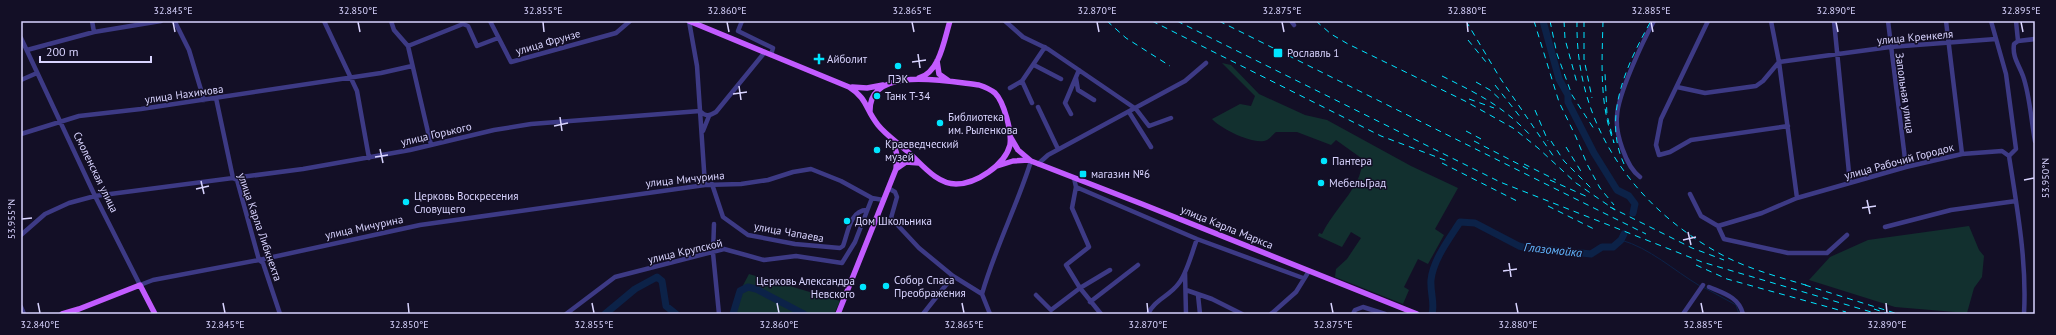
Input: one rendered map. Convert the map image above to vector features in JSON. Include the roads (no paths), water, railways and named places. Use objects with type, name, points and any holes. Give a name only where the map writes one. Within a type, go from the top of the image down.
[{"type":"main road","points":[[689,21],[849,87],[863,99],[877,124],[893,141],[940,180],[955,184],[969,182],[993,168],[1013,161],[1030,161]]},
{"type":"main road","points":[[917,79],[930,72],[937,61],[950,21]]},
{"type":"main road","points":[[937,61],[939,74],[944,79],[951,82]]},
{"type":"main road","points":[[849,87],[866,88],[917,79],[986,87],[995,94],[1003,106],[1010,136],[1010,145],[1006,153],[993,168]]},
{"type":"main road","points":[[870,112],[872,98],[879,89],[887,84]]},
{"type":"main road","name":"улица Карла Маркса","points":[[1010,136],[1018,150],[1030,161],[1309,271],[1401,312],[1417,314]]},
{"type":"main road","points":[[838,314],[896,169],[897,154],[893,141]]},
{"type":"main road","points":[[896,169],[906,162],[922,165]]},
{"type":"main road","name":"улица Мичурина","points":[[62,314],[79,309],[140,285]]},
{"type":"main road","name":"Смоленская улица","points":[[140,285],[155,314]]},
{"type":"street","points":[[92,21],[94,32]]},
{"type":"street","points":[[27,50],[94,32],[161,21]]},
{"type":"street","points":[[173,21],[175,22],[189,50],[204,100]]},
{"type":"street","points":[[324,21],[357,91],[368,158]]},
{"type":"street","points":[[391,21],[394,30],[408,46],[431,145]]},
{"type":"street","name":"улица Фрунзе","points":[[490,21],[511,62],[616,33],[630,21]]},
{"type":"street","points":[[689,21],[697,66],[705,185]]},
{"type":"street","points":[[702,132],[709,116],[716,112],[773,48],[738,31],[742,21]]},
{"type":"street","points":[[1004,21],[1023,38],[1045,47],[1136,108],[1149,126],[1171,118]]},
{"type":"street","points":[[1640,177],[1635,173],[1622,148],[1617,116],[1629,78],[1645,36],[1654,21]]},
{"type":"street","points":[[1708,21],[1661,119],[1656,145],[1659,154],[1670,152],[1691,140],[1788,126]]},
{"type":"street","points":[[1771,21],[1780,62],[1797,198]]},
{"type":"street","points":[[1834,21],[1836,55],[1850,183]]},
{"type":"street","name":"Запольная улица","points":[[1888,21],[1906,167]]},
{"type":"street","points":[[1946,21],[1947,42],[1962,154]]},
{"type":"street","points":[[1991,21],[2006,74],[2016,149],[2009,156],[2021,241],[2024,314]]},
{"type":"street","points":[[2016,21],[2018,41]]},
{"type":"street","points":[[408,46],[462,23],[468,26],[477,46],[498,38]]},
{"type":"street","name":"Смоленская улица","points":[[21,38],[95,196],[140,285]]},
{"type":"street","name":"улица Кренкеля","points":[[1780,62],[1890,47],[1996,39]]},
{"type":"street","points":[[2035,39],[2018,41],[2014,44],[2013,51],[2016,64],[2023,76],[2035,141]]},
{"type":"street","points":[[1010,88],[1022,81],[1045,47]]},
{"type":"street","points":[[1677,87],[1705,93],[1756,86],[1763,81],[1780,62]]},
{"type":"street","points":[[1038,164],[1042,158],[1185,81],[1206,63]]},
{"type":"street","points":[[1034,65],[1061,79]]},
{"type":"street","name":"улица Нахимова","points":[[21,134],[79,116],[204,100],[351,78],[412,66]]},
{"type":"street","points":[[1070,114],[1065,103],[1078,70]]},
{"type":"street","points":[[21,80],[37,73]]},
{"type":"street","points":[[1076,78],[1078,90],[1094,100]]},
{"type":"street","points":[[1022,81],[1032,103]]},
{"type":"street","name":"улица Карла Либкнехта","points":[[216,98],[233,178],[236,180],[259,260],[263,263],[280,314]]},
{"type":"street","points":[[1038,107],[1058,149]]},
{"type":"street","points":[[700,111],[704,115],[709,116]]},
{"type":"street","name":"улица Горького","points":[[21,235],[45,214],[69,203],[95,196],[303,169],[368,158],[494,130],[531,124],[700,111]]},
{"type":"street","points":[[1129,112],[1151,147]]},
{"type":"street","name":"улица Рабочий Городок","points":[[1718,226],[1762,213],[1797,198],[1906,167],[1962,154],[2002,151],[2009,156]]},
{"type":"street","points":[[982,294],[989,271],[1024,184],[1030,161]]},
{"type":"street","name":"улица Мичурина","points":[[140,285],[153,280],[259,260],[420,225],[712,184],[741,184],[768,180],[793,172],[811,169],[841,181],[872,198],[883,200]]},
{"type":"street","points":[[1074,178],[1076,187],[1072,208],[1089,247],[1066,265],[1080,288],[1101,314]]},
{"type":"street","name":"улица Чапаева","points":[[712,184],[723,216],[739,229],[748,235],[795,244],[840,248],[843,246],[854,216],[860,211],[867,210]]},
{"type":"street","name":"улица Карла Маркса","points":[[1076,187],[1197,239],[1303,278]]},
{"type":"street","points":[[888,188],[895,192],[897,197],[891,218],[919,248],[953,276],[982,294],[990,314]]},
{"type":"street","points":[[1690,194],[1701,216],[1718,226],[1724,239],[1788,253],[1827,253],[1847,235]]},
{"type":"street","name":"улица Крупской","points":[[566,314],[614,277],[724,249],[764,260],[796,256],[842,263],[855,242],[872,198]]},
{"type":"street","points":[[1885,227],[1951,210],[2016,201]]},
{"type":"street","points":[[714,224],[713,253],[719,314]]},
{"type":"street","points":[[1148,314],[1151,307],[1171,292],[1180,282],[1197,239]]},
{"type":"street","points":[[1090,302],[1138,265]]},
{"type":"street","points":[[1036,295],[1051,310],[1080,288],[1110,270]]},
{"type":"street","points":[[1185,270],[1186,314]]},
{"type":"street","points":[[1271,314],[1296,292],[1303,278],[1309,271]]},
{"type":"street","points":[[924,314],[953,276]]},
{"type":"street","points":[[1683,314],[1703,286]]},
{"type":"street","points":[[1709,287],[1734,299],[1739,304],[1743,314]]},
{"type":"street","points":[[1186,290],[1212,299],[1242,314]]},
{"type":"street","points":[[1198,295],[1200,314]]},
{"type":"street","points":[[21,307],[24,314]]},
{"type":"street","points":[[1353,314],[1355,310],[1363,307],[1385,314]]},
{"type":"waterway","name":"Глазомойка","points":[[1543,21],[1559,79],[1568,95],[1568,102],[1594,153],[1617,190],[1629,196],[1635,204],[1633,213]]},
{"type":"waterway","name":"Глазомойка","points":[[1432,314],[1432,272],[1438,257],[1460,222],[1475,223],[1519,246],[1531,249],[1591,254],[1602,247],[1613,247],[1621,240],[1624,234]]},
{"type":"waterway","points":[[1621,240],[1642,248],[1700,286]]},
{"type":"waterway","points":[[605,314],[635,289],[657,277],[662,281],[666,306],[676,314]]},
{"type":"waterway","points":[[733,314],[740,291],[748,287],[756,289],[804,314]]},
{"type":"waterway","points":[[1703,287],[1736,305],[1739,314]]},
{"type":"railway","points":[[1107,21],[1126,38],[1170,66]]},
{"type":"railway","points":[[1152,21],[1381,136],[1450,162]]},
{"type":"railway","points":[[1177,21],[1500,182],[1702,262],[1878,314]]},
{"type":"railway","points":[[1219,21],[1646,234]]},
{"type":"railway","points":[[1316,21],[1331,34],[1348,44],[1465,101],[1513,128],[1538,148],[1576,183],[1615,210]]},
{"type":"railway","points":[[1466,21],[1500,78],[1554,157]]},
{"type":"railway","points":[[1534,21],[1559,102],[1587,164],[1600,188],[1614,205]]},
{"type":"railway","points":[[1550,21],[1557,54],[1572,95],[1594,129]]},
{"type":"railway","points":[[1564,21],[1565,39],[1577,83]]},
{"type":"railway","points":[[1577,21],[1579,59],[1587,95],[1599,129],[1617,160],[1638,189],[1664,215],[1693,237],[1726,257],[1757,270],[1809,286]]},
{"type":"railway","points":[[1584,21],[1584,59],[1592,98]]},
{"type":"railway","points":[[1603,21],[1602,83],[1606,113],[1614,143],[1607,115],[1605,73]]},
{"type":"railway","points":[[1624,164],[1618,146],[1616,127],[1620,91],[1626,72],[1651,21]]},
{"type":"railway","points":[[1468,40],[1486,62]]},
{"type":"railway","points":[[1442,76],[1468,89],[1501,109],[1532,137]]},
{"type":"railway","points":[[1476,82],[1490,90],[1502,101]]},
{"type":"railway","points":[[1495,85],[1521,118]]},
{"type":"railway","points":[[1469,99],[1494,108]]},
{"type":"railway","points":[[1535,110],[1548,141]]},
{"type":"railway","points":[[1466,131],[1483,140]]},
{"type":"railway","points":[[1474,141],[1528,169]]},
{"type":"railway","points":[[1551,141],[1564,161],[1593,190]]},
{"type":"railway","points":[[1566,147],[1582,173]]},
{"type":"railway","points":[[1442,163],[1519,202]]},
{"type":"railway","points":[[1524,164],[1556,180]]},
{"type":"railway","points":[[1550,180],[1590,198]]},
{"type":"railway","points":[[1548,206],[1594,229]]},
{"type":"railway","points":[[1610,207],[1692,248],[1724,260]]},
{"type":"railway","points":[[1696,265],[1727,279],[1846,312]]},
{"type":"railway","points":[[1805,285],[1898,314]]},
{"type":"railway","points":[[1874,309],[1889,314]]},
{"type":"place","name":"Рославль 1","points":[[1278,53]]},
{"type":"place","name":"Айболит","points":[[819,59]]},
{"type":"place","name":"ПЭК","points":[[898,66]]},
{"type":"place","name":"Танк Т-34","points":[[877,96]]},
{"type":"place","name":"Библиотека им. Рыленкова","points":[[940,123]]},
{"type":"place","name":"Краеведческий музей","points":[[877,150]]},
{"type":"place","name":"Пантера","points":[[1324,161]]},
{"type":"place","name":"магазин №6","points":[[1083,174]]},
{"type":"place","name":"МебельГрад","points":[[1321,183]]},
{"type":"place","name":"Церковь Воскресения Словущего","points":[[406,202]]},
{"type":"place","name":"Дом Школьника","points":[[847,221]]},
{"type":"place","name":"Собор Спаса Преображения","points":[[886,286]]},
{"type":"place","name":"Церковь Александра Невского","points":[[863,287]]}]
